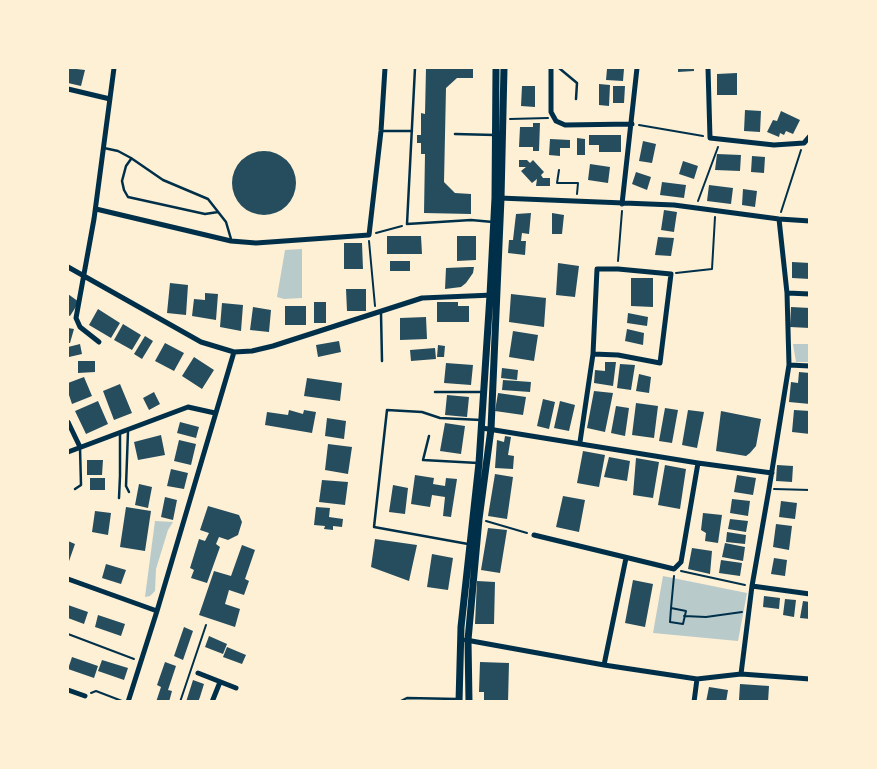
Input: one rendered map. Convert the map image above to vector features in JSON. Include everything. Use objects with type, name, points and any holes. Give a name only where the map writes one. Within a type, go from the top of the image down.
[{"type":"main road","points":[[459,700],[469,544],[479,463],[494,295],[494,222],[498,198],[496,68]]},
{"type":"main road","points":[[469,702],[464,639],[491,429],[494,295],[504,68]]},
{"type":"street","points":[[99,342],[80,327],[76,318],[96,209],[114,68]]},
{"type":"street","points":[[96,209],[231,241],[256,242],[369,235],[381,131],[385,68]]},
{"type":"street","points":[[551,68],[551,112],[556,121],[565,125],[632,124]]},
{"type":"street","points":[[622,204],[637,68]]},
{"type":"street","points":[[708,68],[710,138],[774,144],[804,143],[810,136]]},
{"type":"street","points":[[68,89],[110,99]]},
{"type":"street","points":[[498,198],[674,205],[779,219],[810,221]]},
{"type":"street","points":[[741,674],[752,586],[789,364],[787,293],[779,219]]},
{"type":"street","points":[[68,268],[202,342],[234,352],[252,351],[306,337],[422,298],[494,295]]},
{"type":"street","points":[[580,442],[593,354],[597,269],[671,274],[660,362],[618,355],[593,354]]},
{"type":"street","points":[[787,293],[810,294]]},
{"type":"street","points":[[128,702],[234,352]]},
{"type":"street","points":[[789,364],[810,366]]},
{"type":"street","points":[[68,452],[188,407],[215,413]]},
{"type":"street","points":[[68,422],[80,447]]},
{"type":"street","points":[[482,424],[491,429],[580,442],[698,463],[772,473]]},
{"type":"street","points":[[534,535],[674,569],[681,562],[698,463]]},
{"type":"street","points":[[604,665],[626,558]]},
{"type":"street","points":[[68,579],[157,611]]},
{"type":"street","points":[[752,586],[810,594]]},
{"type":"street","points":[[464,639],[604,665],[697,679],[741,674],[810,679]]},
{"type":"street","points":[[198,673],[236,688]]},
{"type":"street","points":[[694,702],[697,679]]},
{"type":"street","points":[[212,702],[220,682]]},
{"type":"street","points":[[68,690],[84,696]]},
{"type":"lane","points":[[415,68],[407,224],[471,220],[494,222]]},
{"type":"lane","points":[[559,68],[577,83],[576,99]]},
{"type":"lane","points":[[381,131],[412,131]]},
{"type":"lane","points":[[456,134],[496,135]]},
{"type":"lane","points":[[104,148],[131,158],[163,180],[208,200],[226,222],[231,241]]},
{"type":"lane","points":[[131,158],[126,166],[122,181],[128,197],[205,214],[218,212]]},
{"type":"lane","points":[[378,312],[382,361]]},
{"type":"lane","points":[[435,392],[484,392]]},
{"type":"lane","points":[[469,544],[374,527],[386,410],[422,412],[440,418],[482,424]]},
{"type":"lane","points":[[128,430],[126,486],[129,492]]},
{"type":"lane","points":[[119,498],[120,432]]},
{"type":"lane","points":[[429,436],[422,460],[479,463]]},
{"type":"lane","points":[[75,489],[81,484],[80,447]]},
{"type":"lane","points":[[399,702],[406,698],[459,700]]},
{"type":"path","points":[[503,119],[554,118]]},
{"type":"path","points":[[632,124],[710,138]]},
{"type":"path","points":[[696,208],[720,139]]},
{"type":"path","points":[[779,219],[804,143]]},
{"type":"path","points":[[559,170],[558,183],[578,183],[577,202]]},
{"type":"path","points":[[618,269],[622,204]]},
{"type":"path","points":[[671,274],[712,269],[716,211]]},
{"type":"path","points":[[378,312],[369,235],[407,224]]},
{"type":"path","points":[[769,489],[810,490]]},
{"type":"path","points":[[479,519],[534,535]]},
{"type":"path","points":[[671,608],[686,611],[684,624],[670,622],[671,608],[674,581],[674,569],[752,586]]},
{"type":"path","points":[[684,616],[706,617],[749,610]]},
{"type":"path","points":[[180,702],[206,625]]},
{"type":"path","points":[[68,634],[141,661]]},
{"type":"path","points":[[84,696],[96,691],[123,702]]},
{"type":"path","points":[[808,702],[810,698]]},
{"type":"shaded area","points":[[302,249],[302,298],[284,299],[277,297],[285,250]]},
{"type":"shaded area","points":[[793,344],[809,344],[809,362],[796,362]]},
{"type":"shaded area","points":[[155,521],[173,522],[168,530],[156,569],[155,591],[150,596],[145,597]]},
{"type":"shaded area","points":[[663,576],[747,593],[738,641],[653,633]]},
{"type":"building","points":[[68,68],[85,70],[81,86],[68,83]]},
{"type":"building","points":[[426,68],[473,68],[473,78],[457,78],[446,88],[444,182],[455,193],[471,194],[471,214],[424,213],[425,154],[421,154],[421,143],[417,143],[417,135],[421,135],[421,113],[425,114]]},
{"type":"building","points":[[678,68],[694,68],[694,71],[678,72]]},
{"type":"building","points":[[607,69],[624,69],[623,81],[606,80]]},
{"type":"building","points":[[737,73],[737,95],[717,95],[717,74]]},
{"type":"building","points":[[599,84],[610,85],[609,106],[599,105]]},
{"type":"building","points":[[522,86],[535,86],[535,107],[521,106]]},
{"type":"building","points":[[613,86],[625,86],[624,103],[613,103]]},
{"type":"building","points":[[745,110],[761,111],[760,132],[744,131]]},
{"type":"building","points":[[781,111],[800,120],[793,134],[786,131],[784,135],[780,133],[779,137],[767,132],[773,120],[777,121]]},
{"type":"building","points":[[533,123],[540,123],[539,151],[533,151],[533,147],[519,147],[520,127],[533,127]]},
{"type":"building","points":[[589,135],[621,135],[621,152],[599,152],[599,145],[589,145]]},
{"type":"building","points":[[577,138],[585,139],[585,155],[577,155]]},
{"type":"building","points":[[550,139],[570,140],[570,148],[560,148],[560,156],[549,155]]},
{"type":"building","points":[[643,141],[656,144],[652,163],[639,161]]},
{"type":"building","points":[[258,151],[270,151],[287,160],[294,171],[296,183],[294,195],[287,206],[270,215],[258,215],[246,210],[237,201],[232,189],[232,177],[237,165],[246,156]]},
{"type":"building","points":[[717,154],[741,155],[740,171],[715,170]]},
{"type":"building","points":[[752,156],[765,157],[764,173],[751,172]]},
{"type":"building","points":[[519,160],[527,160],[530,163],[533,160],[544,172],[541,175],[543,178],[550,178],[550,186],[536,186],[537,179],[532,183],[521,171],[526,167],[519,167]]},
{"type":"building","points":[[683,161],[698,166],[694,179],[679,174]]},
{"type":"building","points":[[590,164],[610,167],[608,183],[588,180]]},
{"type":"building","points":[[636,172],[651,177],[647,190],[632,184]]},
{"type":"building","points":[[662,182],[686,185],[684,198],[660,195]]},
{"type":"building","points":[[709,185],[733,188],[731,204],[707,201]]},
{"type":"building","points":[[743,189],[757,191],[755,207],[742,205]]},
{"type":"building","points":[[664,210],[677,212],[674,232],[661,230]]},
{"type":"building","points":[[531,213],[529,234],[522,233],[521,241],[526,241],[525,255],[508,253],[509,240],[513,240],[516,214]]},
{"type":"building","points":[[552,213],[564,215],[562,234],[552,234]]},
{"type":"building","points":[[387,236],[421,236],[422,254],[387,254]]},
{"type":"building","points":[[457,236],[476,236],[476,260],[457,261]]},
{"type":"building","points":[[658,237],[674,238],[671,256],[655,255]]},
{"type":"building","points":[[344,243],[362,243],[363,269],[344,269]]},
{"type":"building","points":[[390,261],[410,261],[410,271],[390,271]]},
{"type":"building","points":[[792,262],[810,263],[810,279],[792,278]]},
{"type":"building","points":[[558,263],[579,266],[575,297],[556,295]]},
{"type":"building","points":[[474,267],[473,273],[461,287],[445,289],[446,268]]},
{"type":"building","points":[[631,278],[653,278],[653,307],[631,306]]},
{"type":"building","points":[[170,283],[188,285],[186,315],[167,313]]},
{"type":"building","points":[[346,289],[366,289],[366,311],[347,311]]},
{"type":"building","points":[[205,293],[218,294],[216,320],[192,316],[194,299],[205,300]]},
{"type":"building","points":[[68,294],[79,302],[70,316],[68,315]]},
{"type":"building","points":[[511,294],[546,298],[544,327],[509,322]]},
{"type":"building","points":[[314,302],[326,302],[326,323],[314,323]]},
{"type":"building","points":[[437,302],[458,302],[458,306],[469,306],[469,322],[437,322]]},
{"type":"building","points":[[222,303],[243,305],[241,331],[220,327]]},
{"type":"building","points":[[285,306],[306,306],[306,325],[285,325]]},
{"type":"building","points":[[253,307],[271,310],[269,332],[250,330]]},
{"type":"building","points":[[791,307],[810,308],[810,328],[790,327]]},
{"type":"building","points":[[98,309],[120,323],[111,338],[89,325]]},
{"type":"building","points":[[628,313],[648,317],[647,326],[627,323]]},
{"type":"building","points":[[426,317],[427,339],[400,340],[400,318]]},
{"type":"building","points":[[123,324],[141,335],[132,350],[114,340]]},
{"type":"building","points":[[68,328],[74,329],[70,343],[68,343]]},
{"type":"building","points":[[627,329],[644,333],[643,345],[625,341]]},
{"type":"building","points":[[513,331],[538,335],[534,361],[509,357]]},
{"type":"building","points":[[145,336],[153,341],[142,359],[134,354]]},
{"type":"building","points":[[339,341],[341,352],[318,357],[316,345]]},
{"type":"building","points":[[165,343],[184,353],[174,371],[155,361]]},
{"type":"building","points":[[80,344],[82,354],[69,357],[68,347]]},
{"type":"building","points":[[438,345],[445,346],[444,357],[437,357]]},
{"type":"building","points":[[435,348],[436,359],[411,361],[410,350]]},
{"type":"building","points":[[194,357],[214,370],[202,389],[182,376]]},
{"type":"building","points":[[78,361],[95,361],[95,372],[78,373]]},
{"type":"building","points":[[605,362],[616,362],[613,386],[594,383],[595,370],[605,371]]},
{"type":"building","points":[[446,363],[473,365],[471,385],[444,383]]},
{"type":"building","points":[[620,364],[635,365],[631,390],[617,388]]},
{"type":"building","points":[[502,368],[518,370],[517,380],[501,378]]},
{"type":"building","points":[[799,372],[810,373],[810,404],[789,402],[791,382],[798,383]]},
{"type":"building","points":[[639,374],[651,377],[649,393],[636,391]]},
{"type":"building","points":[[84,377],[92,396],[72,404],[68,392],[68,383]]},
{"type":"building","points":[[307,378],[342,383],[340,401],[304,396]]},
{"type":"building","points":[[503,380],[531,382],[530,392],[502,390]]},
{"type":"building","points":[[120,384],[132,413],[114,420],[103,391]]},
{"type":"building","points":[[594,391],[613,393],[605,432],[587,428]]},
{"type":"building","points":[[154,392],[160,404],[149,410],[143,398]]},
{"type":"building","points":[[498,393],[526,397],[523,415],[495,411]]},
{"type":"building","points":[[447,395],[469,397],[467,417],[445,415]]},
{"type":"building","points":[[543,399],[555,402],[549,429],[537,426]]},
{"type":"building","points":[[98,401],[108,424],[86,434],[75,411]]},
{"type":"building","points":[[560,401],[575,405],[569,431],[554,428]]},
{"type":"building","points":[[636,403],[658,406],[654,438],[632,435]]},
{"type":"building","points":[[616,406],[629,408],[625,436],[611,433]]},
{"type":"building","points":[[665,408],[678,410],[672,443],[659,441]]},
{"type":"building","points":[[289,410],[303,414],[304,410],[316,412],[312,433],[265,425],[267,412],[288,415]]},
{"type":"building","points":[[688,410],[704,412],[697,448],[682,445]]},
{"type":"building","points":[[794,410],[810,411],[810,434],[792,432]]},
{"type":"building","points":[[721,411],[761,419],[756,446],[746,456],[716,451]]},
{"type":"building","points":[[327,418],[346,421],[344,439],[325,436]]},
{"type":"building","points":[[180,422],[199,427],[196,438],[177,433]]},
{"type":"building","points":[[445,423],[465,426],[461,454],[440,451]]},
{"type":"building","points":[[161,435],[165,455],[138,460],[134,442]]},
{"type":"building","points":[[505,436],[511,437],[508,455],[514,456],[513,469],[495,468],[497,440],[504,442]]},
{"type":"building","points":[[179,440],[196,444],[191,465],[174,461]]},
{"type":"building","points":[[328,444],[352,447],[348,474],[325,470]]},
{"type":"building","points":[[583,451],[605,455],[599,487],[577,483]]},
{"type":"building","points":[[609,457],[630,461],[627,481],[604,477]]},
{"type":"building","points":[[636,458],[659,462],[653,498],[633,495]]},
{"type":"building","points":[[87,460],[103,460],[102,475],[87,475]]},
{"type":"building","points":[[665,465],[686,469],[680,509],[658,505]]},
{"type":"building","points":[[777,465],[793,466],[792,482],[776,481]]},
{"type":"building","points":[[171,469],[188,473],[184,489],[167,486]]},
{"type":"building","points":[[495,474],[513,477],[507,519],[488,516]]},
{"type":"building","points":[[415,475],[434,478],[433,484],[445,486],[446,478],[457,479],[451,517],[443,516],[445,497],[432,495],[430,507],[411,504]]},
{"type":"building","points":[[737,475],[756,478],[753,495],[734,492]]},
{"type":"building","points":[[90,478],[105,478],[105,490],[90,490]]},
{"type":"building","points":[[322,480],[348,482],[345,505],[319,502]]},
{"type":"building","points":[[139,484],[152,487],[148,508],[135,505]]},
{"type":"building","points":[[393,485],[408,488],[405,514],[389,512]]},
{"type":"building","points":[[563,496],[585,500],[579,532],[556,527]]},
{"type":"building","points":[[165,497],[177,500],[173,520],[161,517]]},
{"type":"building","points":[[732,499],[750,501],[748,516],[730,513]]},
{"type":"building","points":[[781,501],[797,503],[795,519],[779,517]]},
{"type":"building","points":[[208,506],[239,515],[242,522],[238,535],[228,540],[219,537],[216,544],[220,547],[207,583],[191,578],[194,570],[190,568],[199,539],[205,541],[209,533],[200,530]]},
{"type":"building","points":[[126,507],[151,511],[145,551],[120,547]]},
{"type":"building","points":[[316,507],[330,508],[329,517],[343,519],[342,527],[333,526],[333,530],[324,529],[325,526],[314,525]]},
{"type":"building","points":[[95,511],[111,513],[108,535],[92,532]]},
{"type":"building","points":[[703,513],[722,515],[718,543],[705,541],[706,533],[701,530]]},
{"type":"building","points":[[730,519],[748,521],[746,532],[728,529]]},
{"type":"building","points":[[776,524],[792,526],[789,550],[773,547]]},
{"type":"building","points":[[488,528],[507,530],[500,573],[481,570]]},
{"type":"building","points":[[727,532],[746,535],[745,544],[726,542]]},
{"type":"building","points":[[375,539],[417,545],[409,581],[371,567]]},
{"type":"building","points":[[68,541],[75,544],[68,564]]},
{"type":"building","points":[[725,543],[745,547],[743,561],[722,557]]},
{"type":"building","points":[[242,545],[255,550],[245,579],[249,581],[244,595],[229,590],[225,604],[240,609],[235,627],[199,615],[214,571],[231,576]]},
{"type":"building","points":[[692,548],[712,551],[710,574],[688,569]]},
{"type":"building","points":[[432,554],[453,558],[448,590],[427,587]]},
{"type":"building","points":[[774,558],[787,560],[785,576],[771,574]]},
{"type":"building","points":[[721,560],[742,563],[740,576],[719,573]]},
{"type":"building","points":[[106,564],[126,570],[121,584],[102,578]]},
{"type":"building","points":[[633,580],[653,584],[645,627],[625,623]]},
{"type":"building","points":[[477,581],[495,582],[494,624],[475,624]]},
{"type":"building","points":[[764,596],[780,598],[779,609],[763,607]]},
{"type":"building","points":[[785,599],[796,600],[794,617],[783,615]]},
{"type":"building","points":[[803,601],[810,602],[810,619],[800,618]]},
{"type":"building","points":[[68,605],[88,612],[84,624],[68,618]]},
{"type":"building","points":[[98,615],[125,624],[121,636],[95,627]]},
{"type":"building","points":[[184,627],[193,631],[183,660],[174,656]]},
{"type":"building","points":[[209,636],[227,644],[223,654],[205,647]]},
{"type":"building","points":[[227,647],[246,655],[242,664],[223,657]]},
{"type":"building","points":[[72,657],[98,666],[94,678],[68,669]]},
{"type":"building","points":[[102,660],[128,668],[124,680],[98,671]]},
{"type":"building","points":[[165,662],[176,666],[168,690],[172,691],[169,702],[156,702],[161,687],[157,685]]},
{"type":"building","points":[[480,662],[509,663],[508,702],[479,702],[479,700],[484,700],[484,692],[479,692]]},
{"type":"building","points":[[193,680],[204,684],[200,697],[198,702],[186,702]]},
{"type":"building","points":[[740,684],[769,686],[768,702],[739,700]]},
{"type":"building","points":[[709,687],[728,690],[726,702],[706,702]]}]
